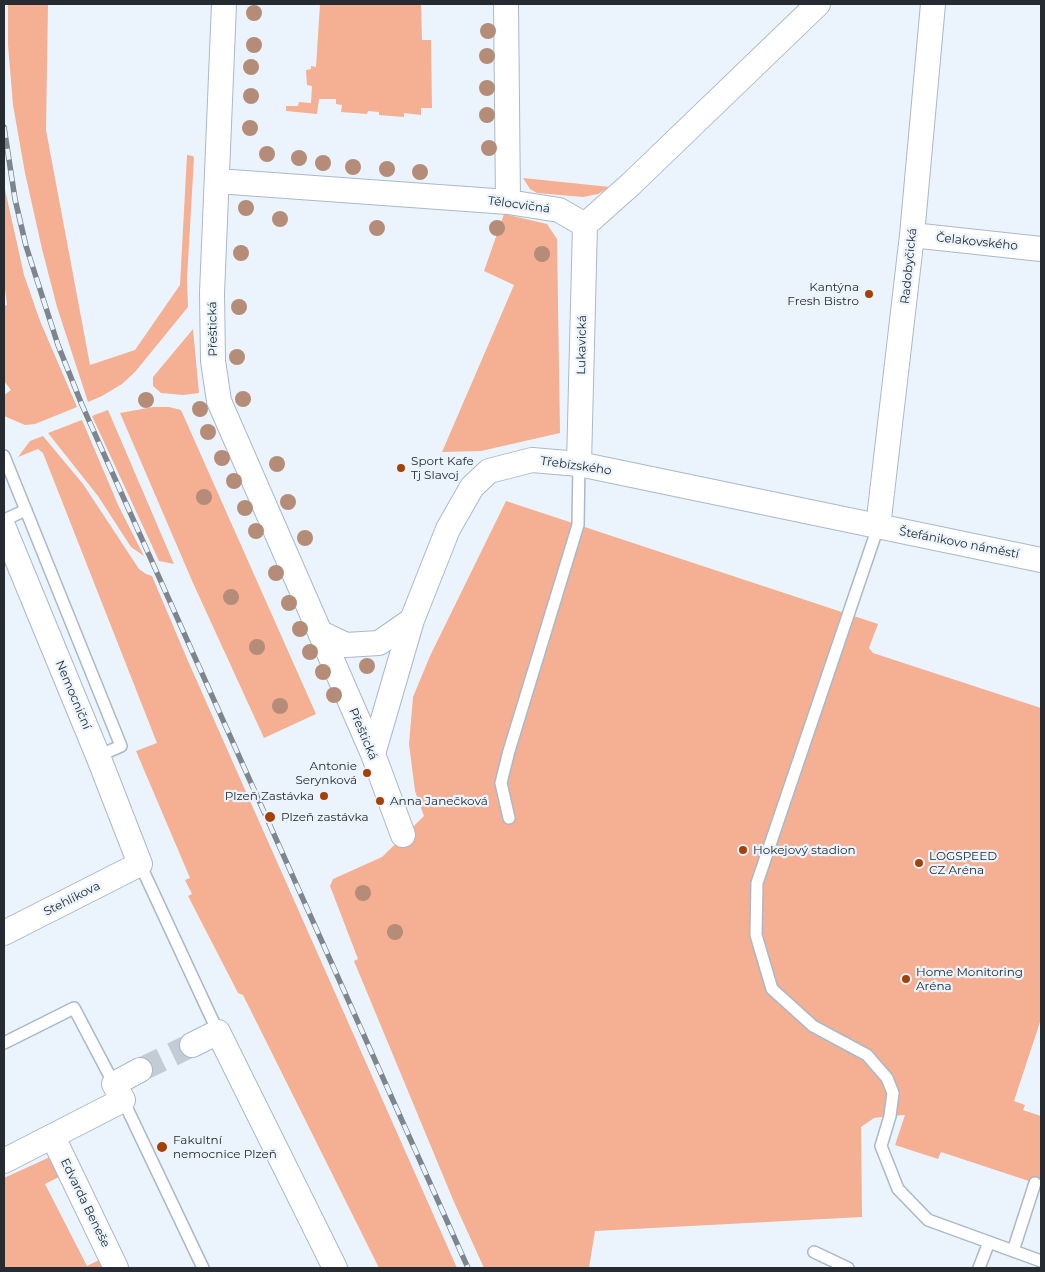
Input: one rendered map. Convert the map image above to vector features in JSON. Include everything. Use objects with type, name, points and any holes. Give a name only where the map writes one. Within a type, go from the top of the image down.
[{"type":"street","name":"Přeštická","points":[[224,4],[212,293],[213,362],[219,401],[373,754],[403,835]]},
{"type":"street","points":[[506,4],[508,202]]},
{"type":"street","points":[[585,225],[631,184],[818,4]]},
{"type":"street","name":"Radobyčická","points":[[878,527],[912,235],[933,4]]},
{"type":"street","name":"Tělocvičná","points":[[217,181],[508,202],[559,210],[585,225]]},
{"type":"street","name":"Lukavická","points":[[579,464],[585,225]]},
{"type":"street","name":"Čelakovského","points":[[912,235],[1041,249]]},
{"type":"street","name":"Třebízského","points":[[373,754],[412,620],[448,529],[472,487],[489,471],[532,460],[579,464],[878,527]]},
{"type":"street","name":"Štefánikovo náměstí","points":[[878,527],[1041,560]]},
{"type":"street","name":"Nemocniční","points":[[4,528],[98,756],[140,864]]},
{"type":"street","points":[[321,633],[346,645],[379,643],[412,620]]},
{"type":"street","name":"Stehlíkova","points":[[4,933],[140,864]]},
{"type":"street","points":[[192,1045],[218,1032],[336,1268]]},
{"type":"street","points":[[5,1161],[53,1137],[119,1092],[140,1070]]},
{"type":"street","name":"Edvarda Beneše","points":[[53,1137],[116,1268]]},
{"type":"lane","points":[[4,456],[121,746],[98,756]]},
{"type":"lane","points":[[509,818],[501,783],[578,525],[579,464]]},
{"type":"lane","points":[[4,520],[26,510]]},
{"type":"lane","points":[[878,527],[757,883],[756,935],[772,989],[813,1026],[867,1055],[886,1078],[893,1093],[890,1116],[881,1146],[898,1189],[928,1220],[1041,1261]]},
{"type":"lane","points":[[140,864],[218,1032]]},
{"type":"lane","points":[[4,1043],[74,1008],[119,1092],[203,1268]]},
{"type":"lane","points":[[1013,1251],[1035,1183]]},
{"type":"lane","points":[[980,1268],[988,1242]]},
{"type":"lane","points":[[814,1252],[848,1268]]},
{"type":"shaded area","points":[[8,4],[48,4],[46,130],[90,365],[135,350],[180,285],[187,155],[194,158],[187,279],[188,307],[135,372],[122,384],[88,402],[57,307],[25,173],[13,105],[8,45]]},
{"type":"shaded area","points":[[320,4],[421,4],[422,40],[431,40],[432,108],[421,108],[421,115],[404,113],[404,117],[379,115],[379,112],[368,111],[367,114],[341,112],[342,105],[336,104],[336,99],[319,99],[317,114],[286,111],[286,106],[298,106],[299,102],[311,103],[312,86],[307,85],[306,70],[311,69],[311,66],[316,67]]},
{"type":"shaded area","points":[[523,178],[610,187],[598,194],[583,197],[537,193],[530,189]]},
{"type":"shaded area","points":[[4,185],[24,275],[40,321],[77,407],[35,424],[25,425],[4,416],[4,395],[11,390],[4,381],[4,306],[7,305],[4,281]]},
{"type":"shaded area","points":[[504,214],[547,224],[557,239],[560,433],[481,451],[442,452],[514,285],[484,271]]},
{"type":"shaded area","points":[[193,329],[199,393],[183,395],[161,393],[153,386],[153,377]]},
{"type":"shaded area","points":[[153,407],[169,407],[181,410],[316,714],[264,738],[193,583],[120,413]]},
{"type":"shaded area","points":[[108,410],[174,564],[159,561],[92,416]]},
{"type":"shaded area","points":[[82,420],[119,507],[144,556],[131,547],[98,496],[48,433]]},
{"type":"shaded area","points":[[43,436],[83,484],[139,569],[152,576],[457,1268],[379,1268],[243,995],[238,993],[188,896],[192,894],[185,880],[190,878],[136,751],[157,743],[43,453],[38,449],[18,457],[30,441]]},
{"type":"shaded area","name":"Hokejový stadion","points":[[506,501],[878,624],[869,648],[873,653],[1041,708],[1041,1019],[1014,1101],[1025,1105],[1023,1110],[1041,1116],[1041,1185],[941,1152],[938,1159],[895,1145],[905,1115],[874,1118],[861,1127],[862,1217],[595,1231],[589,1268],[484,1268],[454,1202],[354,961],[358,959],[330,886],[333,879],[382,857],[424,816],[415,791],[409,744],[413,697],[430,656]]},
{"type":"shaded area","points":[[50,1157],[61,1176],[45,1184],[87,1266],[103,1258],[104,1268],[4,1268],[4,1178]]},
{"type":"tunnel","points":[[140,1070],[192,1045]]},
{"type":"railway","points":[[4,127],[15,199],[26,246],[58,345],[82,405],[468,1268]]},
{"type":"place","name":"Kantýna Fresh Bistro","points":[[869,294]]},
{"type":"place","name":"Sport Kafe Tj Slavoj","points":[[401,468]]},
{"type":"place","name":"Antonie Serynková","points":[[367,773]]},
{"type":"place","name":"Plzeň Zastávka","points":[[324,796]]},
{"type":"place","name":"Anna Janečková","points":[[380,801]]},
{"type":"place","name":"Plzeň zastávka","points":[[270,817]]},
{"type":"place","name":"Hokejový stadion","points":[[743,850]]},
{"type":"place","name":"LOGSPEED CZ Aréna","points":[[919,863]]},
{"type":"place","name":"Home Monitoring Aréna","points":[[906,979]]},
{"type":"place","name":"Fakultní nemocnice Plzeň","points":[[162,1147]]}]
